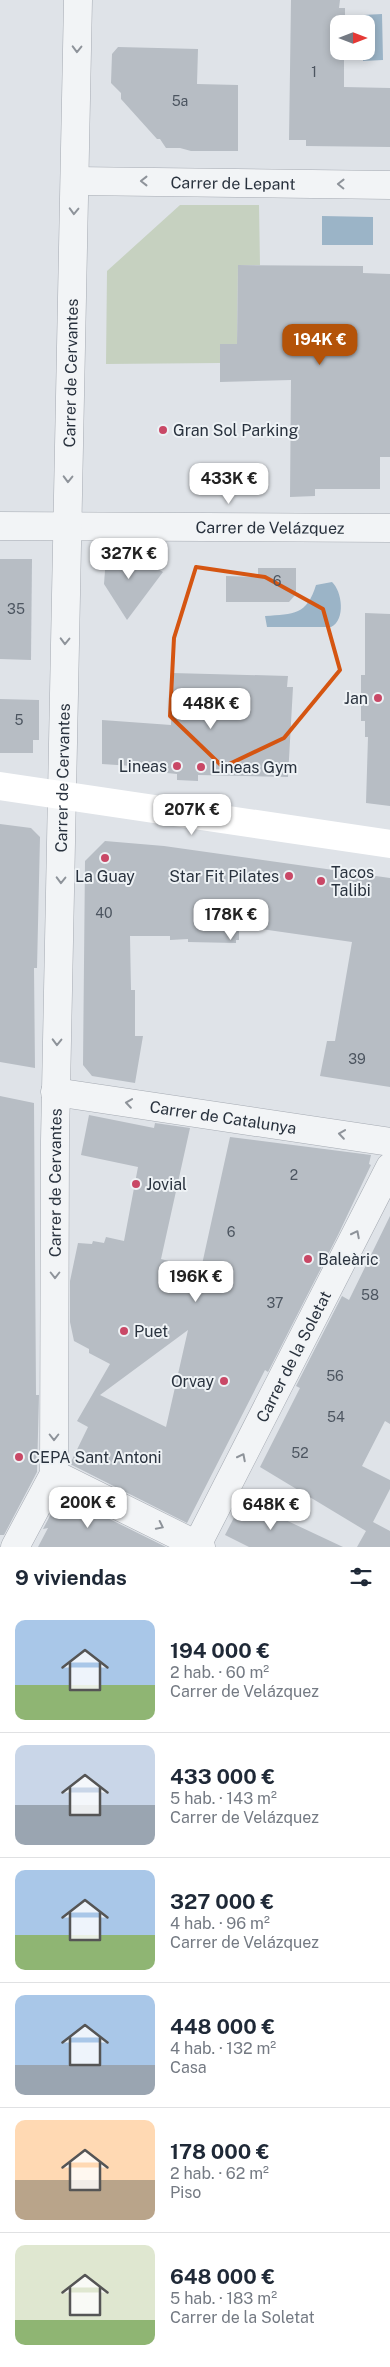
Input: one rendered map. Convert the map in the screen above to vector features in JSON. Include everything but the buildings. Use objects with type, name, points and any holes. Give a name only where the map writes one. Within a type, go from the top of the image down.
[{"type":"street","name":"Carrer de Cervantes","points":[[15,1547],[54,1474],[55,1092],[78,0]]},
{"type":"street","name":"Carrer de Lepant","points":[[75,181],[390,185]]},
{"type":"street","name":"Carrer de Velázquez","points":[[0,526],[390,528]]},
{"type":"street","points":[[0,786],[390,844]]},
{"type":"street","name":"Carrer de Catalunya","points":[[55,1092],[390,1142]]},
{"type":"street","name":"Carrer de la Soletat","points":[[198,1546],[390,1167]]},
{"type":"street","points":[[54,1474],[198,1546]]},
{"type":"highlighted area","points":[[196,567],[265,577],[323,609],[340,670],[284,738],[223,767],[170,716],[174,638]]},
{"type":"green space","points":[[180,205],[259,205],[260,265],[238,265],[237,344],[220,344],[220,363],[106,364],[107,271]]},
{"type":"water","points":[[382,14],[383,60],[363,61],[375,60],[375,15],[363,15]]},
{"type":"water","points":[[322,216],[373,217],[373,245],[322,245]]},
{"type":"water","points":[[332,582],[340,598],[341,612],[336,623],[331,627],[267,627],[265,616],[284,615],[298,611],[308,602],[316,585]]},
{"type":"place","name":"Gran Sol Parking","points":[[163,430]]},
{"type":"place","name":"Jan","points":[[378,698]]},
{"type":"place","name":"Lineas","points":[[177,766]]},
{"type":"place","name":"Lineas Gym","points":[[201,767]]},
{"type":"place","name":"La Guay","points":[[105,858]]},
{"type":"place","name":"Star Fit Pilates","points":[[289,876]]},
{"type":"place","name":"Tacos Talibi","points":[[321,881]]},
{"type":"place","name":"Jovial","points":[[136,1184]]},
{"type":"place","name":"Baleàric","points":[[308,1259]]},
{"type":"place","name":"Puet","points":[[124,1331]]},
{"type":"place","name":"Orvay","points":[[224,1381]]},
{"type":"place","name":"CEPA Sant Antoni","points":[[19,1457]]}]
